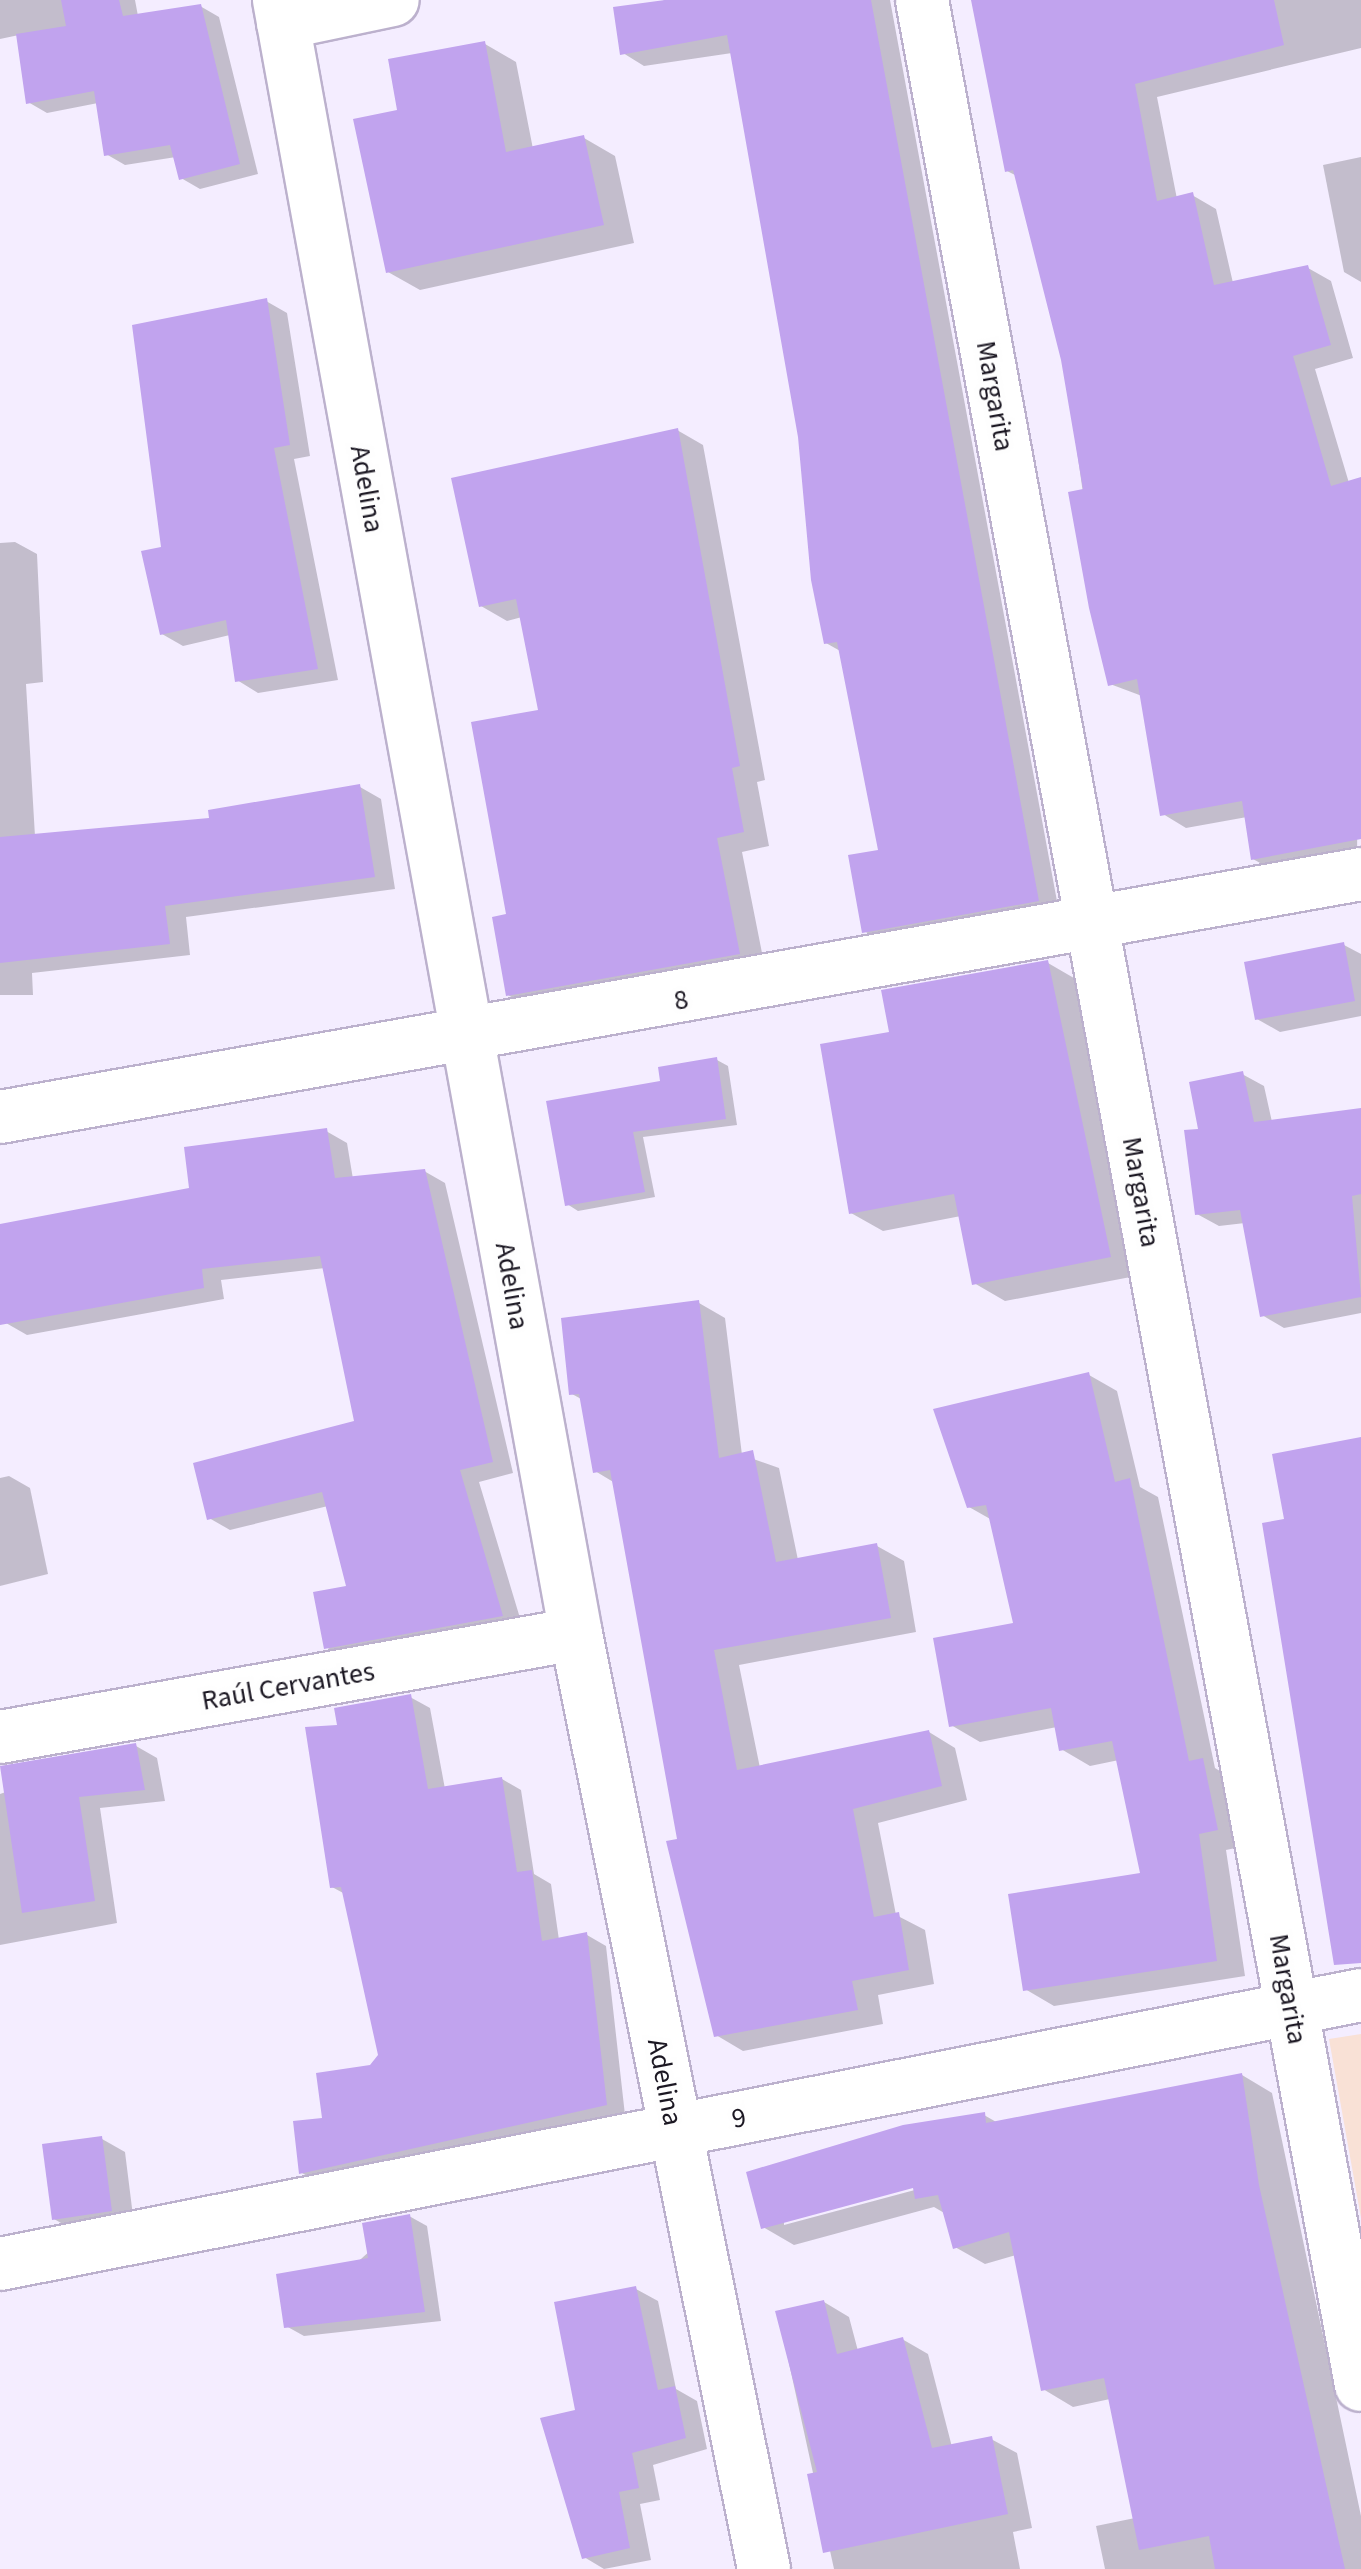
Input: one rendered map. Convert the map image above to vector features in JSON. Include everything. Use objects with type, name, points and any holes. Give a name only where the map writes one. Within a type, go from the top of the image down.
[{"type":"street","points":[[281,12],[393,0]]},
{"type":"street","name":"Margarita","points":[[922,0],[1361,2385]]},
{"type":"street","name":"Adelina","points":[[281,12],[576,1634],[764,2569]]},
{"type":"street","name":"8","points":[[0,1117],[467,1040],[1361,874]]},
{"type":"street","name":"Raúl Cervantes","points":[[0,1737],[576,1634]]},
{"type":"street","name":"9","points":[[0,2264],[1361,1995]]},
{"type":"shaded area","points":[[1361,2034],[1361,2218],[1329,2039]]},
{"type":"building","points":[[61,0],[119,0],[123,16],[201,4],[240,164],[179,180],[170,145],[104,156],[94,91],[26,104],[16,34],[66,26]]},
{"type":"building","points":[[665,0],[871,0],[1039,901],[862,933],[848,855],[878,850],[837,642],[824,644],[811,580],[798,437],[727,35],[620,55],[613,7]]},
{"type":"building","points":[[971,0],[1274,0],[1284,45],[1135,84],[1157,201],[1193,192],[1214,285],[1308,265],[1331,345],[1293,356],[1331,486],[1361,477],[1361,839],[1251,860],[1242,801],[1160,816],[1137,679],[1108,686],[1089,608],[1068,492],[1083,489],[1061,360],[1013,170],[1005,172]]},
{"type":"building","points":[[485,41],[506,152],[584,135],[604,225],[386,273],[353,119],[397,110],[388,59]]},
{"type":"building","points":[[267,298],[290,445],[274,448],[318,669],[235,682],[226,620],[160,635],[141,551],[161,547],[132,325]]},
{"type":"building","points":[[678,428],[740,766],[732,768],[744,832],[717,838],[740,954],[506,996],[492,917],[506,914],[471,722],[538,710],[516,599],[479,607],[451,478]]},
{"type":"building","points":[[360,784],[375,877],[165,906],[170,944],[0,963],[0,837],[209,818],[208,810]]},
{"type":"building","points":[[1344,942],[1355,1001],[1255,1020],[1244,962]]},
{"type":"building","points":[[1048,960],[1111,1257],[972,1285],[954,1194],[849,1214],[820,1044],[889,1032],[881,990]]},
{"type":"building","points":[[717,1057],[726,1119],[633,1132],[645,1192],[565,1206],[546,1101],[660,1081],[658,1067]]},
{"type":"building","points":[[1243,1071],[1254,1122],[1361,1108],[1361,1194],[1352,1196],[1361,1297],[1260,1317],[1240,1210],[1195,1215],[1184,1130],[1198,1129],[1189,1082]]},
{"type":"building","points":[[327,1128],[335,1178],[425,1169],[493,1462],[460,1470],[503,1616],[324,1649],[313,1592],[346,1586],[322,1492],[207,1520],[193,1463],[354,1421],[320,1256],[202,1269],[204,1288],[0,1325],[0,1224],[189,1188],[184,1147]]},
{"type":"building","points":[[699,1300],[719,1458],[753,1450],[776,1562],[877,1543],[891,1618],[714,1650],[737,1770],[929,1730],[942,1786],[853,1809],[874,1917],[899,1912],[909,1970],[852,1981],[858,2010],[714,2037],[666,1841],[677,1839],[610,1470],[593,1473],[579,1394],[569,1395],[561,1318]]},
{"type":"building","points":[[1089,1372],[1115,1482],[1130,1478],[1189,1761],[1203,1758],[1218,1830],[1199,1834],[1217,1961],[1023,1991],[1008,1894],[1140,1873],[1112,1741],[1059,1751],[1051,1708],[949,1727],[933,1638],[1013,1623],[986,1505],[967,1508],[933,1409]]},
{"type":"building","points":[[1361,1437],[1361,1963],[1334,1965],[1262,1523],[1284,1519],[1272,1454]]},
{"type":"building","points":[[411,1694],[428,1789],[502,1777],[517,1872],[532,1870],[542,1941],[587,1932],[607,2105],[299,2174],[293,2121],[322,2118],[316,2073],[370,2065],[378,2055],[341,1887],[330,1888],[305,1727],[337,1725],[334,1708]]},
{"type":"building","points":[[136,1743],[145,1790],[79,1797],[95,1901],[22,1913],[0,1766]]},
{"type":"building","points":[[1242,2073],[1259,2185],[1345,2569],[1215,2569],[1209,2536],[1139,2550],[1104,2378],[1041,2391],[1009,2232],[953,2249],[938,2195],[915,2199],[913,2188],[761,2229],[746,2172],[903,2125],[985,2112],[986,2123]]},
{"type":"building","points":[[102,2136],[112,2211],[52,2220],[42,2144]]},
{"type":"building","points":[[410,2214],[425,2312],[284,2328],[276,2274],[368,2258],[362,2223]]},
{"type":"building","points":[[636,2286],[658,2390],[675,2386],[686,2438],[632,2453],[639,2488],[619,2492],[630,2548],[582,2559],[540,2418],[575,2410],[554,2302]]},
{"type":"building","points":[[824,2300],[837,2354],[903,2337],[932,2448],[992,2436],[1008,2514],[823,2553],[807,2474],[817,2472],[775,2311]]}]
